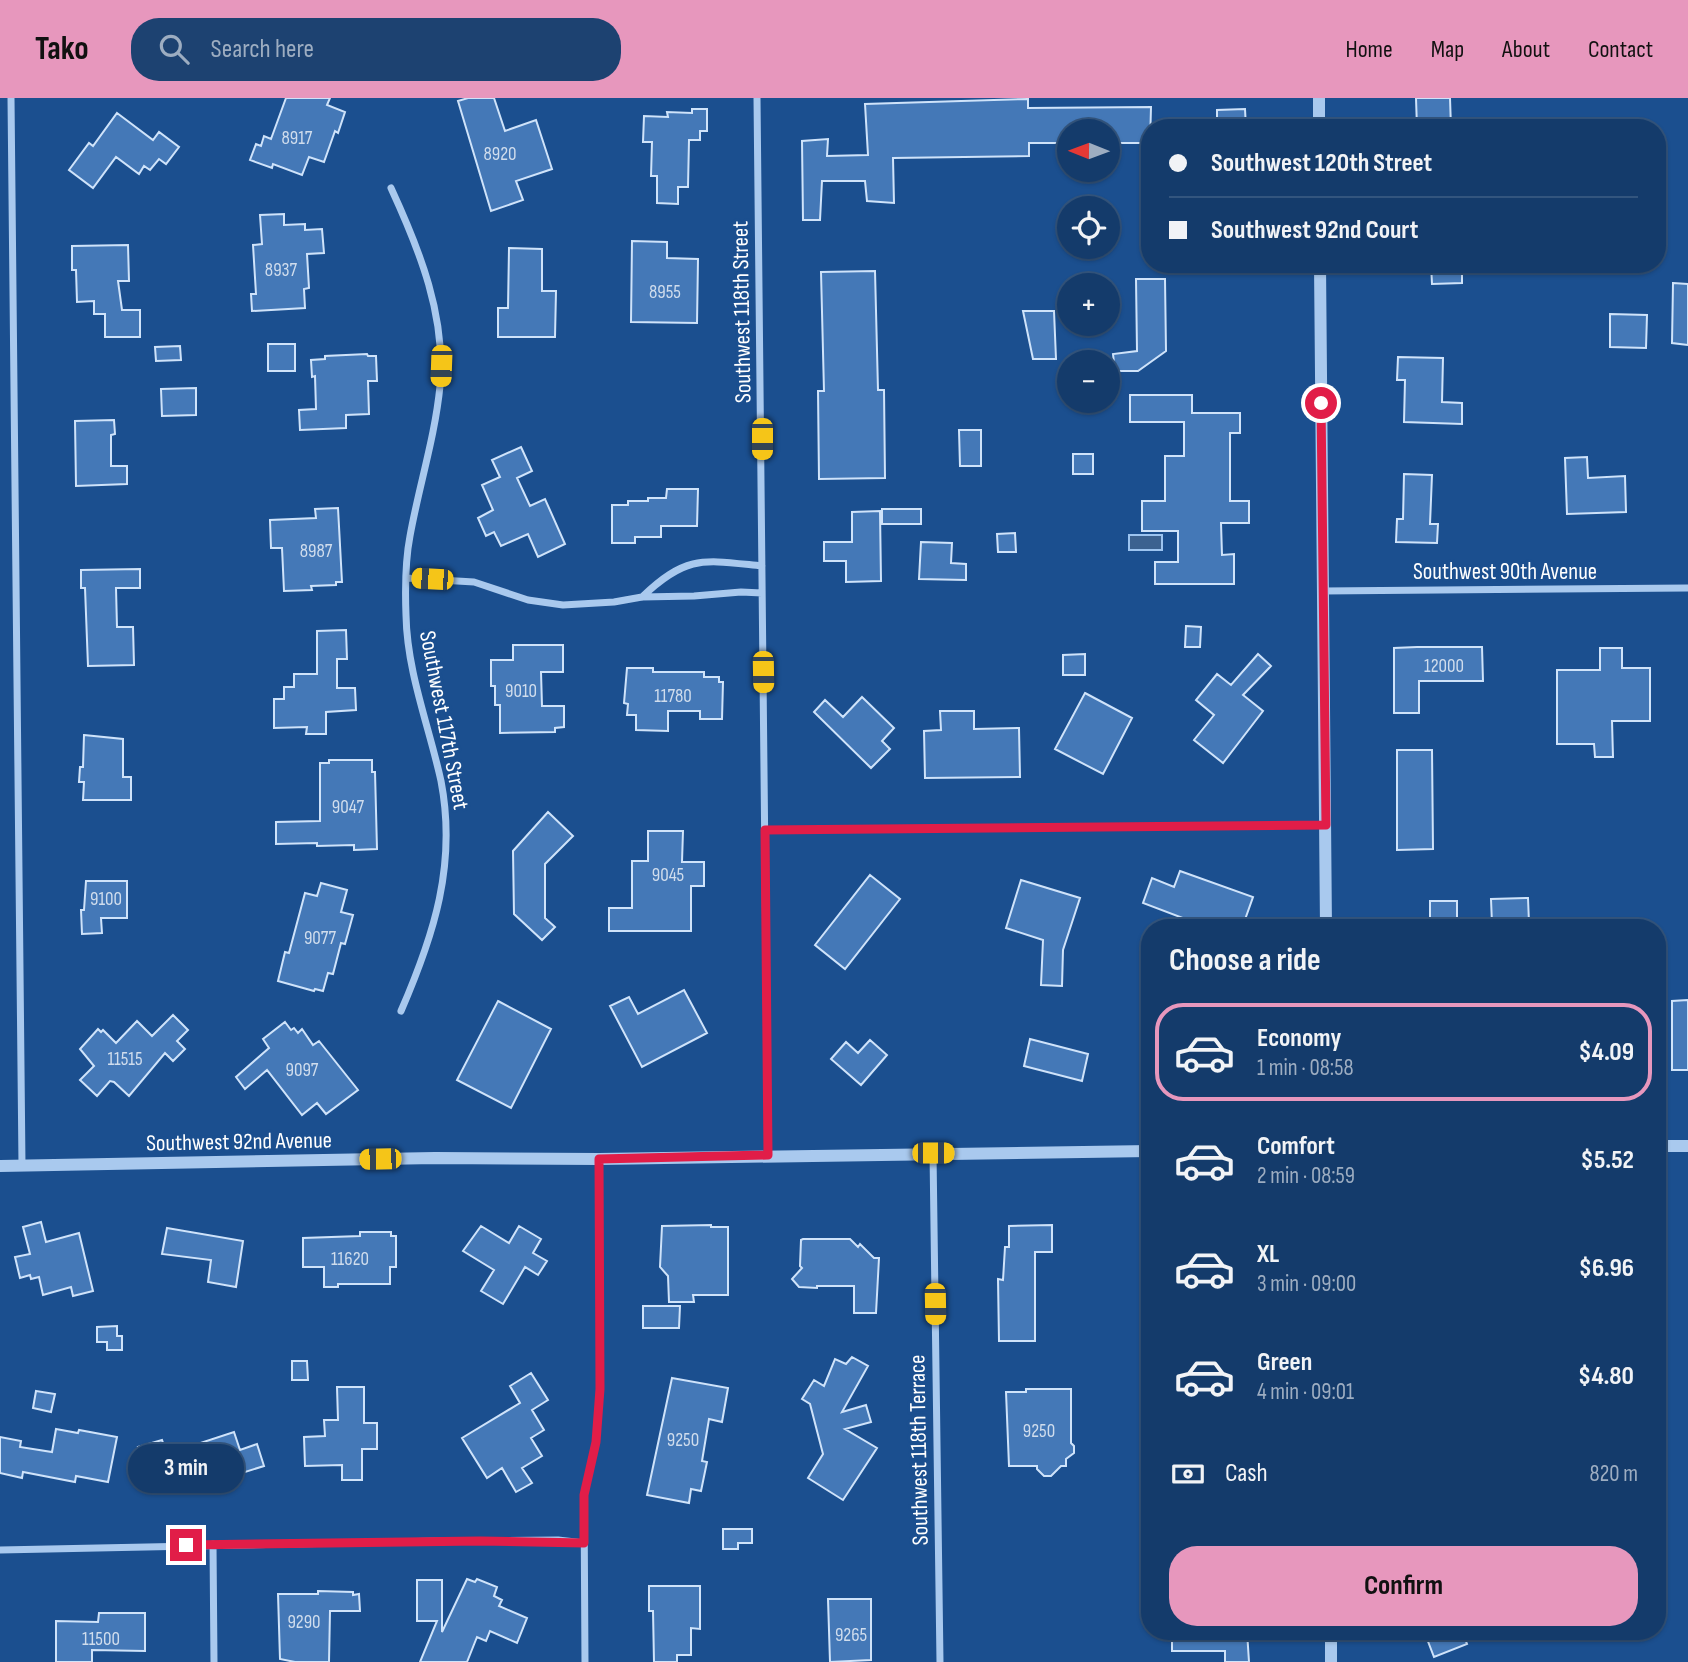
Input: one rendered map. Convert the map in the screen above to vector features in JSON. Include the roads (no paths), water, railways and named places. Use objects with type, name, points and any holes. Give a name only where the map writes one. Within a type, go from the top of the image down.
[{"type":"street","points":[[11,98],[22,1166]]},
{"type":"street","name":"Southwest 118th Street","points":[[757,98],[768,1155]]},
{"type":"street","points":[[1319,98],[1319,119]]},
{"type":"street","name":"Southwest 117th Street","points":[[391,188],[424,266],[437,320],[441,366],[438,403],[410,536],[406,620],[420,706],[442,789],[446,856],[437,918],[401,1010]]},
{"type":"street","points":[[1320,273],[1326,919]]},
{"type":"street","points":[[642,597],[663,577],[692,564],[707,561],[762,566]]},
{"type":"street","points":[[406,578],[474,582],[528,600],[563,605],[614,602],[642,597],[762,593]]},
{"type":"street","name":"Southwest 90th Avenue","points":[[1323,591],[1688,588]]},
{"type":"street","points":[[765,830],[1326,825]]},
{"type":"street","points":[[1666,1146],[1688,1146]]},
{"type":"street","name":"Southwest 92nd Avenue","points":[[0,1166],[435,1158],[599,1159],[1141,1151]]},
{"type":"street","name":"Southwest 118th Terrace","points":[[933,1153],[940,1662]]},
{"type":"street","points":[[585,1662],[584,1495],[596,1442],[600,1389],[599,1159]]},
{"type":"street","points":[[0,1550],[213,1544],[467,1541],[584,1543]]},
{"type":"street","points":[[213,1544],[214,1662]]},
{"type":"street","points":[[1331,1640],[1331,1662]]},
{"type":"water","points":[[1129,535],[1162,535],[1162,550],[1129,550]]}]
